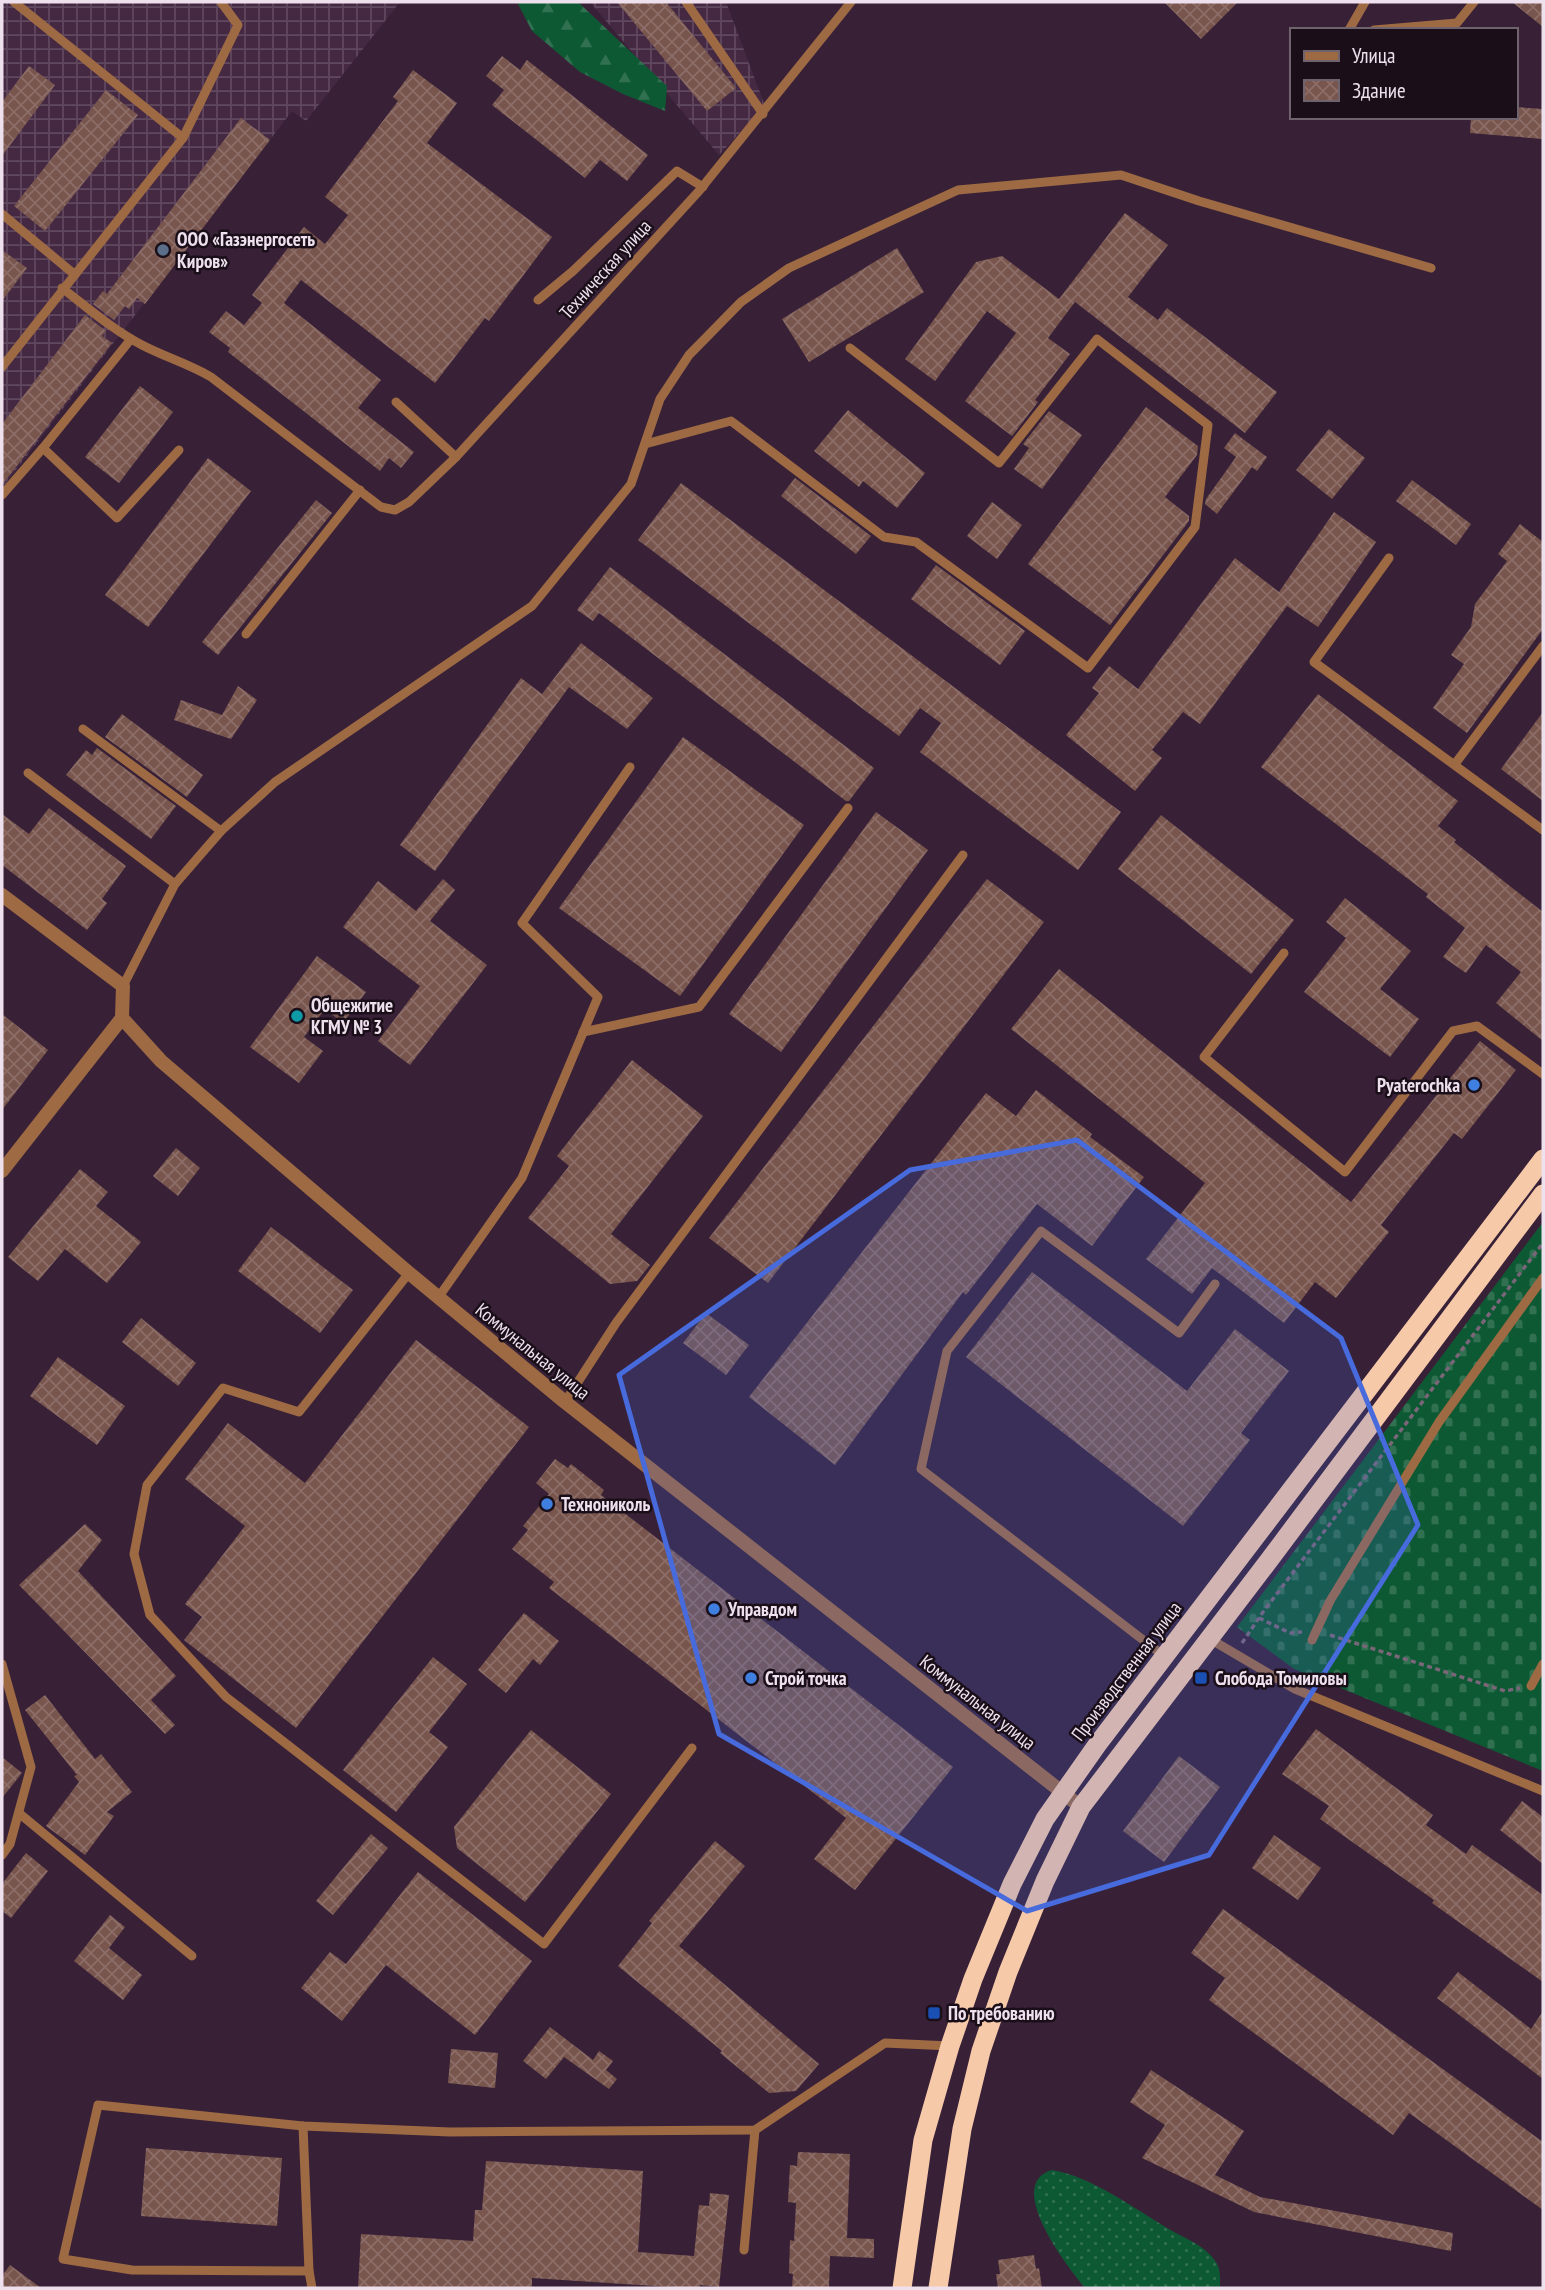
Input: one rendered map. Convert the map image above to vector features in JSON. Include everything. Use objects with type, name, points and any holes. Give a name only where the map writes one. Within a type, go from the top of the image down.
[{"type":"highway","name":"Производственная улица","points":[[902,2288],[923,2140],[950,2046],[1012,1884],[1045,1819],[1543,1159]]},
{"type":"highway","points":[[938,2288],[962,2129],[981,2051],[1008,1972],[1045,1881],[1081,1807],[1543,1194]]},
{"type":"street","points":[[2,895],[123,986],[122,1018],[2,1171]]},
{"type":"street","name":"Коммунальная улица","points":[[122,1018],[161,1061],[438,1298],[565,1402],[1081,1807]]},
{"type":"lane","points":[[14,2],[183,138]]},
{"type":"lane","points":[[2,367],[183,138],[238,25],[221,2]]},
{"type":"lane","points":[[686,2],[763,114]]},
{"type":"lane","name":"Техническая улица","points":[[360,490],[381,507],[395,510],[410,502],[456,457],[703,187],[851,2]]},
{"type":"lane","points":[[1350,28],[1365,2]]},
{"type":"lane","points":[[1398,28],[1457,23],[1474,2]]},
{"type":"lane","points":[[538,300],[573,271],[677,171],[703,187]]},
{"type":"lane","points":[[123,986],[175,884],[221,831],[275,782],[531,607],[631,484],[660,399],[689,355],[741,302],[789,268],[958,190],[1121,175],[1199,201],[1431,268]]},
{"type":"lane","points":[[2,215],[74,274]]},
{"type":"lane","points":[[62,288],[131,339],[211,377],[360,490],[246,634]]},
{"type":"lane","points":[[2,495],[131,339]]},
{"type":"lane","points":[[645,444],[731,421],[884,537],[916,542],[1088,668],[1195,527],[1208,425],[1097,339],[999,463],[850,348]]},
{"type":"lane","points":[[396,402],[456,457]]},
{"type":"lane","points":[[43,448],[117,518],[179,450]]},
{"type":"lane","points":[[1389,558],[1314,662],[1543,830]]},
{"type":"lane","points":[[1455,764],[1543,646]]},
{"type":"lane","points":[[83,729],[221,831]]},
{"type":"lane","points":[[438,1298],[522,1178],[598,998],[522,923],[630,767]]},
{"type":"lane","points":[[28,773],[175,884]]},
{"type":"lane","points":[[583,1032],[699,1007],[848,808]]},
{"type":"lane","points":[[565,1402],[616,1323],[963,855]]},
{"type":"lane","points":[[1284,953],[1204,1057],[1345,1172],[1453,1031],[1477,1026],[1543,1074]]},
{"type":"lane","points":[[1165,1657],[921,1469],[947,1351],[1041,1231],[1179,1333],[1214,1284]]},
{"type":"lane","points":[[408,1273],[299,1412],[223,1388],[147,1485],[134,1554],[150,1615],[226,1697],[544,1944],[692,1748]]},
{"type":"lane","points":[[1314,1636],[1330,1601],[1439,1423],[1543,1278]]},
{"type":"lane","points":[[1210,1639],[1296,1689],[1543,1791]]},
{"type":"lane","points":[[2,1664],[31,1767],[20,1814],[10,1844],[2,1855]]},
{"type":"lane","points":[[1531,1686],[1543,1664]]},
{"type":"lane","points":[[20,1814],[192,1956]]},
{"type":"lane","points":[[309,2271],[132,2270],[63,2259],[98,2105],[303,2126],[450,2132],[755,2130],[885,2043],[950,2046]]},
{"type":"lane","points":[[303,2126],[312,2288]]},
{"type":"lane","points":[[744,2250],[755,2130]]},
{"type":"path","points":[[1235,1653],[1258,1618],[1543,1244]]},
{"type":"path","points":[[1258,1618],[1290,1633],[1314,1636],[1505,1691],[1531,1686]]},
{"type":"highlighted area","points":[[1077,1140],[1341,1338],[1418,1525],[1209,1855],[1027,1911],[719,1734],[619,1375],[910,1170]]},
{"type":"shaded area","points":[[2,2],[400,2],[306,121],[292,111],[2,488]]},
{"type":"shaded area","points":[[590,2],[726,2],[765,106],[719,155]]},
{"type":"green space","points":[[517,2],[578,2],[667,86],[665,111],[580,72],[532,31]]},
{"type":"green space","points":[[1543,1222],[1543,1771],[1294,1669],[1237,1627]]},
{"type":"green space","points":[[1052,2170],[1096,2186],[1200,2246],[1218,2265],[1220,2288],[1085,2288],[1054,2246],[1036,2208],[1034,2192],[1039,2178]]},
{"type":"building","points":[[617,2],[666,2],[736,88],[707,111]]},
{"type":"building","points":[[1164,2],[1238,2],[1201,39]]},
{"type":"building","points":[[1512,2],[1543,2],[1543,27]]},
{"type":"building","points":[[502,56],[520,70],[527,60],[648,155],[627,181],[600,160],[585,178],[492,105],[504,90],[486,76]]},
{"type":"building","points":[[29,66],[55,85],[2,156],[2,102]]},
{"type":"building","points":[[413,70],[457,103],[427,143],[552,237],[489,321],[485,318],[435,383],[301,280],[284,303],[381,380],[358,408],[414,452],[401,468],[389,458],[380,471],[228,352],[230,348],[209,332],[226,311],[244,325],[262,303],[252,295],[304,227],[325,244],[348,215],[325,197],[398,101],[393,97]]},
{"type":"building","points":[[106,90],[138,115],[45,231],[14,206]]},
{"type":"building","points":[[1517,107],[1543,109],[1543,139],[1470,133],[1471,119],[1517,119]]},
{"type":"building","points":[[241,118],[270,140],[145,304],[137,298],[129,309],[125,306],[114,320],[93,304],[103,291],[107,294]]},
{"type":"building","points":[[1125,213],[1168,245],[1128,297],[1158,320],[1167,308],[1277,392],[1245,433],[1075,302],[1048,338],[1070,354],[1012,436],[965,401],[1016,333],[987,311],[935,381],[905,359],[976,262],[1002,256],[1059,299]]},
{"type":"building","points":[[897,248],[924,292],[809,362],[782,319]]},
{"type":"building","points":[[2,250],[27,268],[2,301]]},
{"type":"building","points":[[85,315],[106,331],[102,336],[112,343],[2,485],[2,424]]},
{"type":"building","points":[[140,386],[173,412],[119,483],[85,457]]},
{"type":"building","points":[[1146,407],[1198,446],[1197,455],[1165,497],[1189,516],[1189,521],[1110,625],[1028,564]]},
{"type":"building","points":[[848,410],[925,473],[897,508],[863,481],[859,487],[814,451]]},
{"type":"building","points":[[1049,411],[1082,435],[1042,489],[1014,469],[1029,448],[1023,444]]},
{"type":"building","points":[[1329,429],[1365,458],[1332,499],[1296,470]]},
{"type":"building","points":[[1235,433],[1267,457],[1257,471],[1252,467],[1217,514],[1205,504],[1206,499],[1236,457],[1224,448]]},
{"type":"building","points":[[208,458],[251,491],[148,627],[105,595]]},
{"type":"building","points":[[795,478],[871,536],[856,554],[781,496]]},
{"type":"building","points":[[1412,480],[1471,524],[1456,545],[1396,501]]},
{"type":"building","points":[[681,483],[1121,812],[1078,870],[920,752],[941,723],[920,708],[899,736],[638,540]]},
{"type":"building","points":[[316,500],[332,513],[218,655],[202,642]]},
{"type":"building","points":[[992,502],[1022,525],[997,559],[967,536]]},
{"type":"building","points":[[1334,512],[1376,542],[1318,627],[1287,606],[1200,724],[1183,712],[1152,750],[1162,758],[1135,791],[1066,735],[1099,693],[1092,688],[1109,666],[1138,689],[1235,558],[1279,592]]},
{"type":"building","points":[[1520,524],[1543,542],[1543,629],[1467,733],[1433,708],[1464,664],[1451,655],[1471,627],[1475,604],[1507,561],[1498,554]]},
{"type":"building","points":[[936,565],[1025,631],[1000,665],[911,599]]},
{"type":"building","points":[[610,567],[874,768],[849,801],[599,613],[593,621],[577,610]]},
{"type":"building","points":[[581,643],[653,698],[627,729],[569,687],[435,871],[400,845],[521,678],[542,694]]},
{"type":"building","points":[[238,686],[257,700],[231,739],[174,720],[181,700],[222,715]]},
{"type":"building","points":[[1318,694],[1458,801],[1438,826],[1456,840],[1454,842],[1543,912],[1543,1041],[1496,1003],[1521,972],[1486,945],[1466,973],[1443,957],[1465,928],[1426,897],[1428,894],[1261,767]]},
{"type":"building","points":[[1543,712],[1543,801],[1501,769]]},
{"type":"building","points":[[122,714],[203,775],[187,797],[105,737]]},
{"type":"building","points":[[683,737],[804,825],[680,996],[559,908]]},
{"type":"building","points":[[97,748],[176,806],[151,839],[66,775],[86,750],[92,755]]},
{"type":"building","points":[[49,808],[126,866],[102,899],[107,903],[87,930],[2,865],[2,814],[29,834]]},
{"type":"building","points":[[876,812],[928,850],[781,1052],[729,1014]]},
{"type":"building","points":[[1161,815],[1294,920],[1251,974],[1118,869]]},
{"type":"building","points":[[443,879],[455,890],[430,921],[487,965],[410,1065],[378,1041],[420,986],[343,927],[378,881],[416,911]]},
{"type":"building","points":[[987,879],[1044,922],[768,1283],[709,1238]]},
{"type":"building","points":[[1345,898],[1411,951],[1380,989],[1419,1019],[1390,1057],[1304,992],[1346,938],[1326,922]]},
{"type":"building","name":"Общежитие КГМУ № 3","points":[[317,956],[366,992],[343,1023],[325,1009],[304,1037],[323,1051],[299,1083],[250,1047]]},
{"type":"building","points":[[1059,969],[1351,1202],[1480,1041],[1516,1070],[1462,1139],[1454,1133],[1381,1225],[1389,1232],[1336,1298],[1315,1282],[1284,1323],[1212,1268],[1192,1294],[1146,1259],[1205,1183],[1011,1029]]},
{"type":"building","points":[[2,1014],[48,1050],[2,1110]]},
{"type":"building","points":[[632,1060],[703,1116],[611,1234],[650,1265],[637,1281],[610,1284],[528,1218],[569,1166],[557,1156]]},
{"type":"building","points":[[1036,1090],[1092,1134],[1090,1137],[1144,1177],[1092,1246],[1037,1204],[966,1295],[963,1292],[835,1465],[749,1397],[986,1093],[1016,1116]]},
{"type":"building","points":[[176,1148],[200,1168],[178,1196],[153,1176]]},
{"type":"building","points":[[80,1169],[108,1192],[96,1206],[141,1242],[107,1283],[65,1249],[38,1281],[8,1257]]},
{"type":"building","points":[[271,1227],[353,1290],[320,1333],[238,1271]]},
{"type":"building","points":[[1032,1272],[1187,1391],[1235,1329],[1289,1371],[1241,1433],[1250,1440],[1183,1526],[966,1357]]},
{"type":"building","points":[[706,1313],[749,1345],[726,1375],[683,1343]]},
{"type":"building","points":[[141,1318],[196,1363],[178,1386],[122,1342]]},
{"type":"building","points":[[416,1340],[529,1427],[296,1728],[184,1640],[202,1617],[185,1604],[245,1526],[185,1479],[228,1423],[305,1483]]},
{"type":"building","points":[[58,1357],[125,1406],[97,1445],[30,1396]]},
{"type":"building","name":"Строй точка","points":[[555,1459],[568,1468],[571,1464],[604,1490],[601,1495],[953,1767],[855,1890],[814,1859],[846,1818],[549,1588],[554,1582],[512,1549],[528,1530],[523,1526],[549,1494],[536,1483]]},
{"type":"building","points":[[85,1524],[102,1540],[78,1571],[176,1676],[151,1700],[175,1725],[165,1734],[19,1585]]},
{"type":"building","points":[[524,1613],[559,1641],[540,1665],[533,1659],[506,1693],[478,1670]]},
{"type":"building","points":[[433,1657],[467,1684],[429,1732],[448,1747],[396,1812],[343,1770]]},
{"type":"building","points":[[45,1695],[95,1759],[101,1754],[132,1792],[107,1812],[114,1816],[85,1855],[46,1826],[79,1782],[74,1776],[77,1775],[25,1710]]},
{"type":"building","points":[[1316,1729],[1433,1815],[1426,1825],[1466,1854],[1472,1845],[1543,1895],[1543,1982],[1320,1819],[1329,1806],[1282,1774]]},
{"type":"building","points":[[531,1730],[611,1794],[525,1902],[457,1848],[454,1827]]},
{"type":"building","points":[[1179,1756],[1220,1787],[1164,1862],[1123,1831]]},
{"type":"building","points":[[2,1757],[22,1773],[2,1798]]},
{"type":"building","points":[[1522,1801],[1543,1817],[1543,1864],[1500,1830]]},
{"type":"building","points":[[371,1834],[388,1848],[333,1915],[316,1901]]},
{"type":"building","points":[[1274,1835],[1321,1868],[1298,1900],[1252,1868]]},
{"type":"building","points":[[715,1841],[745,1866],[679,1946],[819,2064],[796,2091],[769,2093],[618,1966],[652,1923],[649,1921]]},
{"type":"building","points":[[26,1853],[48,1871],[11,1918],[2,1911],[2,1884]]},
{"type":"building","points":[[418,1872],[532,1961],[475,2035],[386,1965],[342,2021],[301,1988],[330,1952],[346,1964]]},
{"type":"building","points":[[1223,1909],[1543,2142],[1543,2210],[1409,2113],[1393,2135],[1209,2000],[1225,1978],[1191,1953]]},
{"type":"building","points":[[110,1915],[125,1927],[109,1948],[142,1975],[123,2000],[74,1961]]},
{"type":"building","points":[[1458,1972],[1531,2029],[1543,2011],[1543,2079],[1437,1998]]},
{"type":"building","points":[[550,2027],[593,2060],[599,2051],[613,2061],[606,2070],[617,2079],[609,2089],[564,2057],[546,2079],[523,2061]]},
{"type":"building","points":[[451,2049],[498,2053],[495,2088],[448,2083]]},
{"type":"building","points":[[1151,2070],[1244,2131],[1215,2175],[1260,2197],[1453,2233],[1451,2251],[1254,2212],[1142,2158],[1165,2125],[1130,2102]]},
{"type":"building","points":[[146,2148],[282,2158],[277,2226],[141,2216]]},
{"type":"building","points":[[798,2152],[850,2154],[847,2238],[874,2239],[874,2258],[830,2256],[829,2288],[792,2288],[793,2274],[789,2273],[790,2240],[794,2241],[796,2203],[788,2202],[790,2165],[797,2166]]},
{"type":"building","points":[[486,2161],[643,2171],[638,2252],[694,2256],[699,2205],[709,2206],[710,2193],[729,2195],[719,2287],[700,2285],[700,2288],[685,2288],[532,2278],[532,2288],[358,2288],[361,2234],[473,2241],[475,2210],[482,2210]]},
{"type":"building","points":[[1034,2255],[1042,2288],[998,2288],[998,2260]]},
{"type":"building","points":[[10,2265],[41,2288],[2,2288],[2,2276]]},
{"type":"place","name":"ООО «Газэнергосеть Киров»","points":[[163,250]]},
{"type":"place","name":"Общежитие КГМУ № 3","points":[[297,1016]]},
{"type":"place","name":"Pyaterochka","points":[[1474,1085]]},
{"type":"place","name":"Технониколь","points":[[547,1504]]},
{"type":"place","name":"Управдом","points":[[714,1609]]},
{"type":"place","name":"Строй точка","points":[[751,1678]]},
{"type":"place","name":"Слобода Томиловы","points":[[1201,1678]]},
{"type":"place","name":"По требованию","points":[[934,2013]]}]
